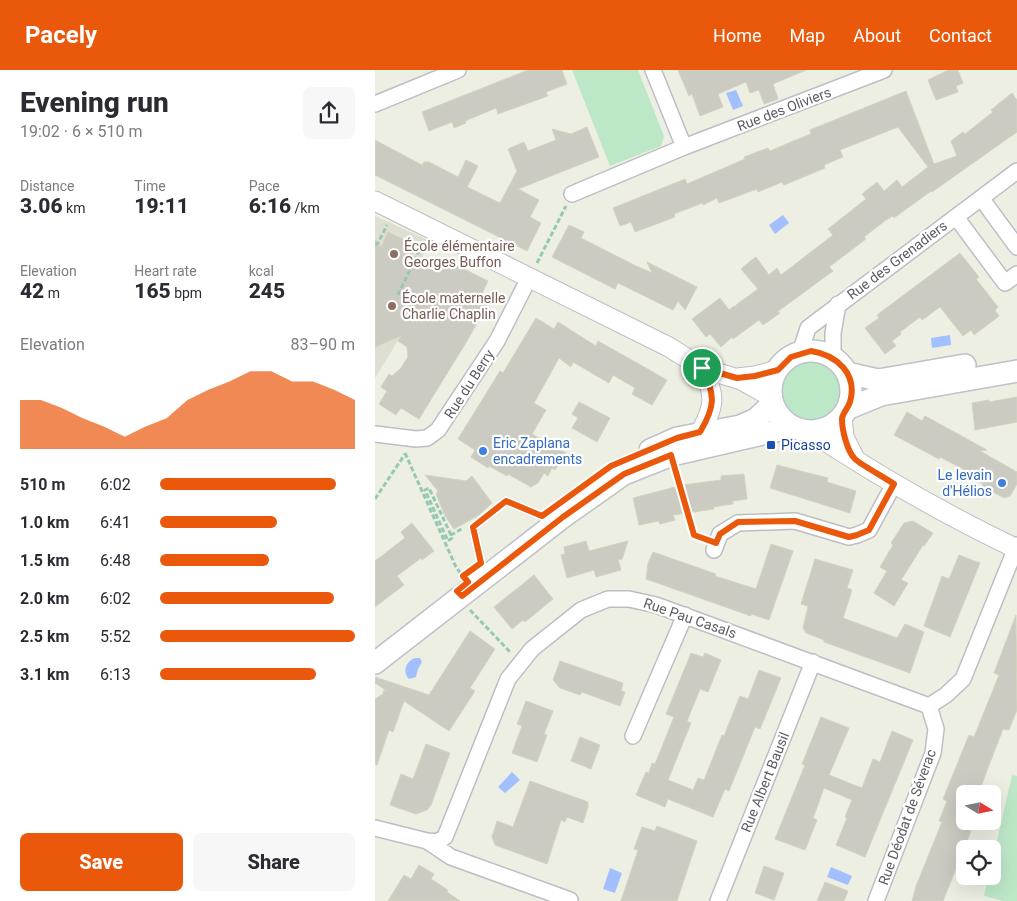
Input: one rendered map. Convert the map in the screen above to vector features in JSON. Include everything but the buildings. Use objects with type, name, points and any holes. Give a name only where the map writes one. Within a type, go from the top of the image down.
[{"type":"main road","points":[[802,429],[781,417],[773,400],[773,383],[778,370],[791,357],[800,353],[811,351],[823,353],[840,365],[878,380],[1017,357]]},
{"type":"main road","points":[[840,365],[851,391],[844,413]]},
{"type":"main road","points":[[375,645],[624,474],[671,455],[802,429],[822,430],[833,425],[844,413],[881,395],[1017,371]]},
{"type":"main road","points":[[375,663],[463,586],[481,563],[611,466],[677,438],[700,432],[740,426],[756,419],[773,400]]},
{"type":"street","points":[[375,102],[458,70]]},
{"type":"street","points":[[653,70],[684,147]]},
{"type":"street","name":"Rue des Oliviers","points":[[572,194],[684,147],[884,70]]},
{"type":"street","name":"Rue des Grenadiers","points":[[800,353],[808,328],[1017,171]]},
{"type":"street","points":[[981,198],[1017,247]]},
{"type":"street","points":[[375,200],[669,347],[702,368],[737,378],[773,400]]},
{"type":"street","name":"Rue des Grenadiers","points":[[956,216],[1005,283],[1017,274]]},
{"type":"street","name":"Rue du Berry","points":[[375,434],[427,438],[438,430],[497,341],[529,278]]},
{"type":"street","name":"Rue des Grenadiers","points":[[838,304],[833,333],[840,365]]},
{"type":"street","points":[[700,432],[710,417],[713,400],[710,382],[702,368]]},
{"type":"street","points":[[737,378],[778,370]]},
{"type":"street","points":[[844,413],[845,438],[855,459]]},
{"type":"street","points":[[802,429],[894,484],[1016,548],[963,679],[946,695],[929,706]]},
{"type":"street","points":[[715,547],[720,534],[738,522],[795,521],[849,537],[857,535],[869,530],[894,484]]},
{"type":"street","name":"Rue Pau Casals","points":[[427,841],[437,842],[445,837],[508,679],[520,662],[531,649],[581,610],[608,599],[629,599],[656,605],[929,706]]},
{"type":"street","points":[[633,736],[685,615]]},
{"type":"street","name":"Rue Albert Bausil","points":[[717,901],[813,662]]},
{"type":"street","name":"Rue Déodat de Séverac","points":[[876,901],[933,753],[936,729],[929,706]]},
{"type":"street","points":[[375,828],[427,841],[451,857],[571,900]]},
{"type":"lane","points":[[481,563],[473,527],[506,501],[542,516]]},
{"type":"path","points":[[529,278],[572,194]]},
{"type":"path","points":[[375,244],[378,244],[389,219]]},
{"type":"path","points":[[398,296],[425,236]]},
{"type":"path","points":[[375,499],[405,454],[410,438]]},
{"type":"path","points":[[405,454],[456,567],[463,586],[467,607],[520,662]]},
{"type":"path","points":[[671,455],[694,535],[715,547]]},
{"type":"path","points":[[429,488],[451,535],[452,538],[448,541],[425,490],[429,488]]},
{"type":"path","points":[[445,521],[449,519]]},
{"type":"path","points":[[451,535],[462,528],[473,527]]},
{"type":"shaded area","name":"École maternelle Charlie Chaplin","points":[[375,216],[430,241],[402,300],[416,311],[375,378]]},
{"type":"green space","points":[[572,70],[638,70],[664,136],[661,146],[610,166]]},
{"type":"green space","points":[[807,360],[819,360],[835,369],[842,379],[844,391],[842,403],[835,413],[819,422],[807,422],[796,417],[787,408],[782,397],[782,385],[787,374],[796,365]]},
{"type":"green space","points":[[1012,775],[1017,776],[1017,901],[1003,901],[984,896],[986,885],[1001,885],[1001,840],[997,840],[1001,830]]},
{"type":"water","points":[[736,90],[743,106],[733,110],[726,93]]},
{"type":"water","points":[[783,215],[789,223],[775,234],[769,225]]},
{"type":"water","points":[[950,335],[951,345],[932,348],[931,338]]},
{"type":"water","points":[[415,658],[420,658],[422,662],[416,677],[409,679],[405,670],[407,664]]},
{"type":"water","points":[[512,772],[520,780],[505,793],[498,787]]},
{"type":"water","points":[[831,867],[852,876],[848,885],[827,877]]},
{"type":"water","points":[[610,868],[622,873],[615,893],[603,889]]},
{"type":"place","name":"École élémentaire Georges Buffon","points":[[394,254]]},
{"type":"place","name":"École maternelle Charlie Chaplin","points":[[392,306]]},
{"type":"place","name":"Picasso","points":[[771,445]]},
{"type":"place","name":"Eric Zaplana encadrements","points":[[483,451]]},
{"type":"place","name":"Le levain d'Hélios","points":[[1002,483]]},
{"type":"route","points":[[811,351],[823,353],[841,365],[847,373],[851,391],[847,409],[842,417],[845,438],[855,459],[894,484],[869,530],[849,537],[803,522],[738,522],[720,534],[716,543],[694,535],[671,455],[624,474],[563,517],[462,596],[457,591],[468,582],[463,576],[481,563],[473,527],[506,501],[542,516],[611,466],[677,438],[700,432],[710,417],[713,400],[710,382],[702,368],[737,378],[755,376],[778,370],[791,357],[811,351]]}]
